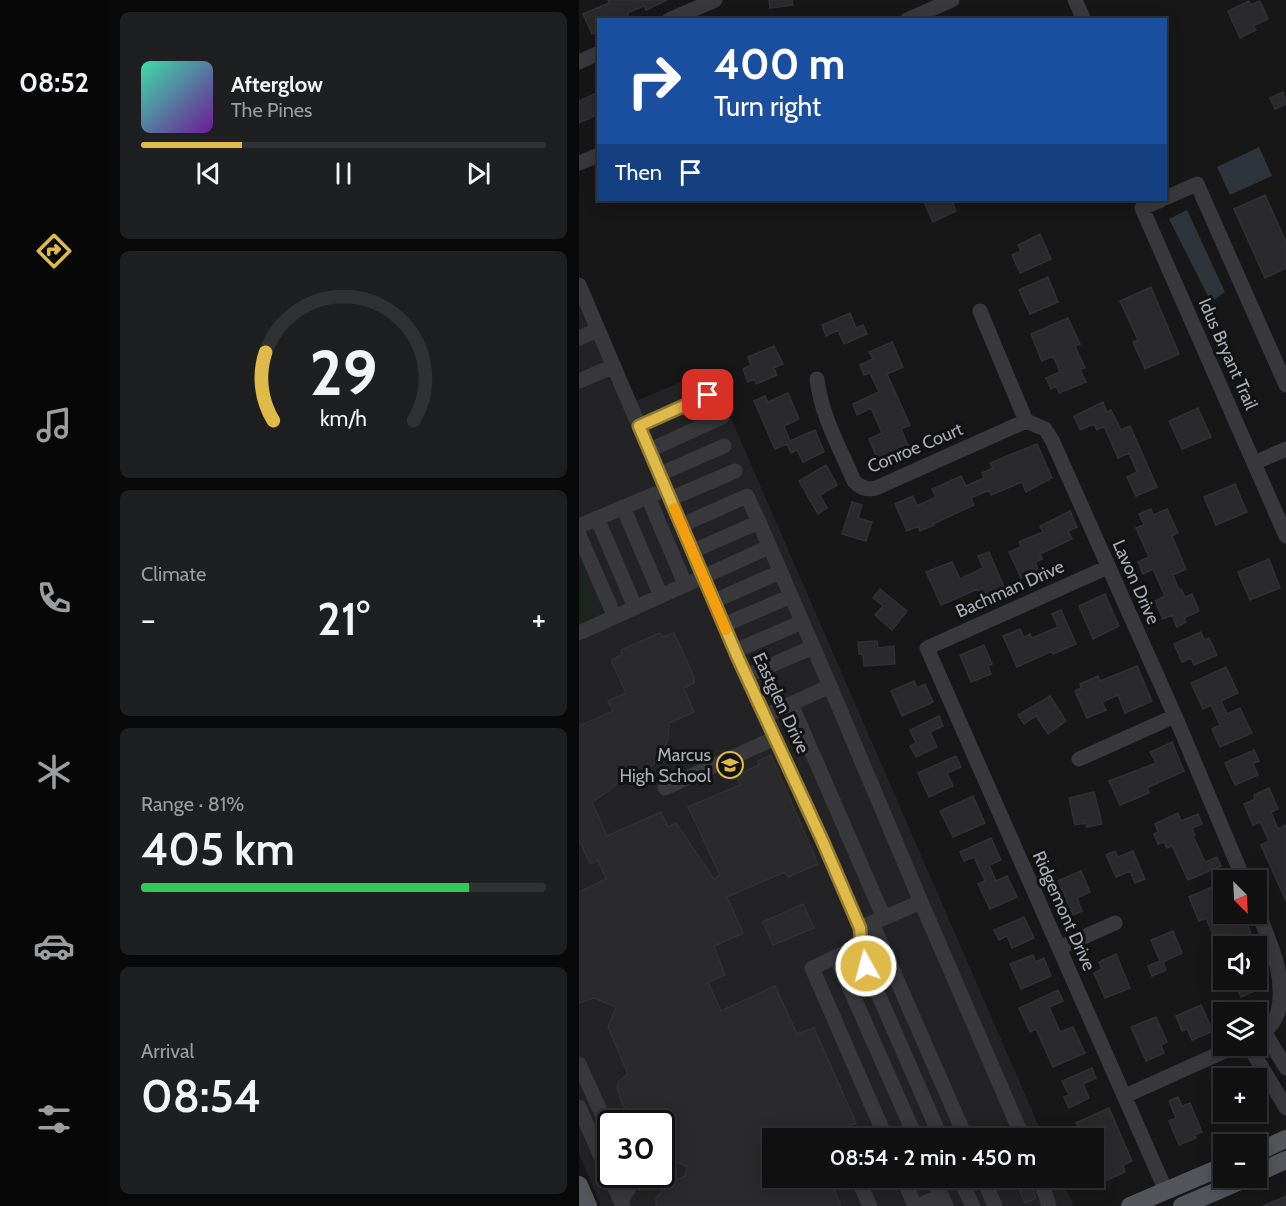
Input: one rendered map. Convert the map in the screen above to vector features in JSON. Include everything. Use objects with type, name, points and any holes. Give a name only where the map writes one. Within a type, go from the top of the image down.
[{"type":"main road","points":[[1267,1148],[1286,1139]]},
{"type":"main road","points":[[1267,1169],[1286,1160]]},
{"type":"main road","points":[[1130,1206],[1213,1171]]},
{"type":"main road","points":[[579,1185],[588,1206]]},
{"type":"main road","points":[[1182,1206],[1224,1188]]},
{"type":"street","points":[[674,18],[715,0]]},
{"type":"street","points":[[912,18],[953,0]]},
{"type":"street","points":[[1074,1],[1083,18]]},
{"type":"street","points":[[579,62],[597,55]]},
{"type":"street","points":[[579,163],[597,156]]},
{"type":"street","points":[[1167,197],[1197,184],[1286,385]]},
{"type":"street","name":"Idus Bryant Trail","points":[[1159,201],[1142,208],[1286,536]]},
{"type":"street","name":"Eastglen Drive","points":[[579,285],[583,303],[614,366],[746,676],[775,738],[872,923],[862,945],[866,966],[937,1128]]},
{"type":"street","points":[[980,311],[1026,422]]},
{"type":"street","points":[[579,338],[598,330]]},
{"type":"street","points":[[579,381],[614,366]]},
{"type":"street","name":"Conroe Court","points":[[817,379],[818,392],[826,417],[854,481],[858,486],[870,489],[1026,422]]},
{"type":"street","points":[[639,426],[708,395]]},
{"type":"street","points":[[650,450],[722,417]]},
{"type":"street","name":"Lavon Drive","points":[[1026,422],[1044,429],[1052,440],[1175,716],[1240,870]]},
{"type":"street","points":[[660,474],[724,447]]},
{"type":"street","points":[[1254,462],[1286,448]]},
{"type":"street","points":[[579,525],[648,497],[668,494],[735,471]]},
{"type":"street","points":[[682,525],[747,496],[1019,1128]]},
{"type":"street","points":[[648,497],[685,584]]},
{"type":"street","points":[[623,507],[661,596]]},
{"type":"street","points":[[597,518],[635,607]]},
{"type":"street","points":[[693,551],[759,522]]},
{"type":"street","points":[[579,535],[615,617]]},
{"type":"street","points":[[579,633],[769,547]]},
{"type":"street","name":"Bachman Drive","points":[[927,648],[1108,567]]},
{"type":"street","points":[[714,601],[780,572]]},
{"type":"street","points":[[724,625],[791,596]]},
{"type":"street","points":[[735,651],[802,622]]},
{"type":"street","points":[[746,676],[813,647]]},
{"type":"street","name":"Ridgemont Drive","points":[[927,648],[1166,1191]]},
{"type":"street","points":[[765,716],[830,686]]},
{"type":"street","points":[[791,704],[872,923],[962,1128]]},
{"type":"street","points":[[1079,759],[1175,716]]},
{"type":"street","points":[[665,788],[775,738]]},
{"type":"street","points":[[872,923],[921,902]]},
{"type":"street","points":[[1059,948],[1115,923]]},
{"type":"street","points":[[1262,924],[1280,967],[1284,1003],[1276,1018],[1267,1028]]},
{"type":"street","points":[[862,945],[812,968],[882,1128]]},
{"type":"street","points":[[836,957],[912,1128]]},
{"type":"street","points":[[1267,1042],[1286,1068]]},
{"type":"street","points":[[1125,1096],[1214,1056]]},
{"type":"street","points":[[1255,1056],[1286,1108]]},
{"type":"street","points":[[579,1064],[600,1110]]},
{"type":"street","points":[[579,1107],[622,1204]]},
{"type":"street","points":[[622,1204],[629,1188]]},
{"type":"street","points":[[862,1188],[870,1206]]},
{"type":"street","points":[[908,1188],[916,1206],[944,1201]]},
{"type":"street","points":[[964,1188],[973,1206]]},
{"type":"street","points":[[987,1188],[995,1206]]},
{"type":"street","points":[[1044,1188],[1050,1206]]},
{"type":"shaded area","points":[[1259,147],[1272,176],[1230,195],[1217,167]]},
{"type":"shaded area","points":[[1187,210],[1225,292],[1211,302],[1169,219]]},
{"type":"shaded area","name":"Marcus High School","points":[[579,302],[636,401],[710,370],[1040,1128],[762,1128],[762,1188],[1066,1188],[1074,1206],[601,1206],[579,1154]]},
{"type":"shaded area","points":[[579,525],[622,621],[579,640]]},
{"type":"building","points":[[608,0],[667,0],[646,10],[644,6],[627,13],[627,18],[597,18],[597,32],[592,34],[583,14],[609,3]]},
{"type":"building","points":[[769,0],[792,0],[793,5],[770,8]]},
{"type":"building","points":[[1249,1],[1251,5],[1260,1],[1268,19],[1253,26],[1256,30],[1240,38],[1228,11]]},
{"type":"building","points":[[1283,92],[1286,104],[1275,109],[1270,98]]},
{"type":"building","points":[[597,93],[597,115],[579,123],[579,101]]},
{"type":"building","points":[[1265,195],[1286,242],[1286,268],[1265,278],[1234,209]]},
{"type":"building","points":[[923,201],[951,201],[956,211],[933,222]]},
{"type":"building","points":[[1040,234],[1051,259],[1020,273],[1012,255],[1021,251],[1018,245]]},
{"type":"building","points":[[1048,277],[1058,302],[1030,314],[1019,290]]},
{"type":"building","points":[[1151,287],[1179,354],[1145,369],[1133,342],[1138,340],[1120,301]]},
{"type":"building","points":[[850,313],[856,328],[863,325],[867,334],[844,344],[838,330],[826,336],[822,325]]},
{"type":"building","points":[[1068,318],[1080,344],[1075,346],[1085,368],[1080,369],[1086,382],[1059,393],[1056,386],[1051,389],[1046,378],[1060,372],[1053,356],[1042,361],[1031,334]]},
{"type":"building","points":[[892,342],[903,367],[887,374],[910,425],[901,429],[911,452],[880,465],[869,439],[882,433],[871,408],[857,415],[853,404],[879,392],[870,373],[864,375],[860,365],[873,359],[869,352]]},
{"type":"building","points":[[774,346],[783,364],[774,368],[777,375],[756,384],[754,379],[748,382],[743,369],[751,365],[748,357]]},
{"type":"building","points":[[788,393],[799,419],[784,426],[790,441],[815,430],[824,452],[803,462],[797,450],[791,453],[787,444],[775,449],[754,401],[765,396],[768,402]]},
{"type":"building","points":[[1103,402],[1107,412],[1111,410],[1121,430],[1130,426],[1157,487],[1136,496],[1127,477],[1137,472],[1129,453],[1118,458],[1104,426],[1097,430],[1094,424],[1080,430],[1074,416]]},
{"type":"building","points":[[1198,408],[1211,437],[1182,449],[1169,421]]},
{"type":"building","points":[[1037,444],[1052,478],[1026,492],[1022,482],[991,495],[989,490],[971,498],[974,505],[934,525],[920,531],[918,526],[907,531],[895,504],[913,496],[917,506],[936,497],[932,489],[961,476],[966,486],[984,478],[982,473],[993,468],[990,463]]},
{"type":"building","points":[[826,465],[837,485],[820,495],[827,508],[818,514],[799,481]]},
{"type":"building","points":[[1235,484],[1247,512],[1216,525],[1204,497]]},
{"type":"building","points":[[852,502],[862,505],[858,518],[872,522],[866,541],[842,534]]},
{"type":"building","points":[[1151,509],[1153,515],[1167,509],[1178,533],[1172,536],[1186,569],[1173,575],[1179,590],[1181,589],[1185,597],[1192,594],[1199,611],[1184,618],[1186,622],[1177,627],[1172,615],[1163,619],[1155,601],[1165,596],[1153,569],[1143,574],[1138,562],[1149,557],[1136,528],[1144,525],[1139,514]]},
{"type":"building","points":[[1070,511],[1077,527],[1068,531],[1072,539],[1040,554],[1042,559],[1035,562],[1039,571],[1021,578],[1009,552],[1021,547],[1019,542],[1043,532],[1040,526]]},
{"type":"building","points":[[989,552],[1004,587],[981,596],[978,589],[941,605],[926,572],[952,562],[960,579],[983,568],[978,556]]},
{"type":"building","points":[[1269,559],[1280,588],[1250,600],[1238,572]]},
{"type":"building","points":[[880,589],[907,611],[892,630],[875,615],[883,606],[873,598]]},
{"type":"building","points":[[1105,594],[1119,626],[1093,639],[1079,606]]},
{"type":"building","points":[[1061,610],[1076,644],[1053,654],[1052,651],[1017,667],[1003,636],[1020,629],[1024,637],[1030,634],[1032,638],[1058,627],[1052,614]]},
{"type":"building","points":[[1201,632],[1204,640],[1209,638],[1217,655],[1194,665],[1191,658],[1182,662],[1174,644]]},
{"type":"building","name":"Marcus High School","points":[[660,633],[663,637],[674,633],[694,677],[694,683],[684,688],[694,712],[669,723],[668,739],[662,754],[652,766],[643,772],[623,777],[610,790],[592,802],[607,836],[661,812],[668,827],[676,823],[714,879],[720,875],[688,807],[740,785],[737,775],[759,765],[758,761],[771,755],[818,864],[788,877],[785,872],[727,897],[743,933],[714,946],[725,975],[708,982],[721,1011],[775,986],[797,1034],[814,1028],[856,1123],[846,1128],[762,1128],[762,1188],[833,1188],[841,1206],[656,1206],[656,1198],[662,1189],[675,1188],[675,1180],[685,1176],[687,1166],[675,1162],[675,1110],[630,1110],[623,1106],[617,1088],[619,1081],[628,1074],[608,1027],[616,1007],[594,998],[579,1003],[579,892],[606,879],[598,860],[590,864],[579,840],[579,726],[613,711],[608,701],[626,693],[611,660],[622,655],[621,650]]},
{"type":"building","points":[[877,641],[878,648],[894,646],[895,664],[864,666],[863,654],[859,654],[858,642]]},
{"type":"building","points":[[984,645],[992,664],[988,666],[991,674],[971,682],[960,655]]},
{"type":"building","points":[[1137,666],[1152,701],[1125,713],[1118,695],[1102,702],[1106,710],[1087,718],[1075,691],[1081,688],[1080,684],[1098,676],[1100,681]]},
{"type":"building","points":[[1226,667],[1238,693],[1221,701],[1227,714],[1240,708],[1252,733],[1220,747],[1212,729],[1220,725],[1211,705],[1203,709],[1191,683]]},
{"type":"building","points":[[914,681],[917,688],[925,684],[933,702],[902,716],[891,691]]},
{"type":"building","points":[[1050,696],[1066,721],[1048,734],[1036,716],[1024,724],[1018,715]]},
{"type":"building","points":[[939,716],[943,726],[930,732],[937,747],[916,757],[910,746],[916,743],[910,730]]},
{"type":"building","points":[[1172,742],[1184,771],[1147,788],[1149,793],[1120,805],[1109,781],[1156,763],[1150,752]]},
{"type":"building","points":[[1254,750],[1259,761],[1253,763],[1258,775],[1235,785],[1225,763]]},
{"type":"building","points":[[956,756],[961,767],[947,773],[953,786],[929,797],[918,773]]},
{"type":"building","points":[[1269,788],[1278,809],[1271,812],[1278,829],[1286,825],[1286,901],[1261,845],[1269,841],[1260,822],[1253,825],[1244,804],[1255,799],[1254,795]]},
{"type":"building","points":[[1094,792],[1102,824],[1087,827],[1086,823],[1075,825],[1069,798]]},
{"type":"building","points":[[973,796],[985,823],[953,837],[940,811]]},
{"type":"building","points":[[1178,813],[1181,821],[1198,814],[1202,824],[1192,828],[1195,835],[1193,836],[1205,862],[1217,857],[1221,866],[1188,880],[1172,846],[1167,848],[1164,842],[1158,844],[1154,834],[1158,832],[1155,824]]},
{"type":"building","points":[[991,838],[1001,860],[989,865],[996,881],[1007,876],[1017,897],[990,909],[978,884],[985,881],[974,857],[964,861],[960,852]]},
{"type":"building","points":[[1115,851],[1118,857],[1133,851],[1145,879],[1135,883],[1130,871],[1116,877],[1106,855]]},
{"type":"building","points":[[1081,871],[1090,892],[1077,898],[1082,911],[1073,915],[1058,881]]},
{"type":"building","points":[[1213,887],[1213,924],[1236,924],[1237,926],[1247,924],[1252,936],[1214,936],[1206,918],[1199,921],[1189,897]]},
{"type":"building","points":[[803,904],[814,928],[773,945],[763,922]]},
{"type":"building","points":[[1024,917],[1034,938],[1012,948],[1007,936],[999,940],[994,930]]},
{"type":"building","points":[[1173,931],[1182,953],[1163,962],[1166,970],[1152,976],[1148,966],[1160,961],[1151,940]]},
{"type":"building","points":[[1116,954],[1130,988],[1105,998],[1094,973],[1102,969],[1099,962]]},
{"type":"building","points":[[1033,955],[1036,962],[1044,958],[1051,976],[1021,989],[1010,964]]},
{"type":"building","points":[[1058,990],[1063,1001],[1049,1007],[1060,1032],[1073,1027],[1085,1053],[1053,1067],[1036,1029],[1030,1032],[1019,1008]]},
{"type":"building","points":[[1238,990],[1257,990],[1241,997]]},
{"type":"building","points":[[1201,1005],[1213,1031],[1192,1040],[1187,1029],[1182,1031],[1176,1016]]},
{"type":"building","points":[[1156,1017],[1167,1042],[1161,1045],[1164,1053],[1146,1061],[1131,1027]]},
{"type":"building","points":[[1092,1068],[1096,1078],[1083,1084],[1089,1098],[1069,1108],[1064,1097],[1069,1095],[1062,1081]]},
{"type":"building","points":[[1178,1097],[1182,1106],[1190,1103],[1202,1132],[1194,1135],[1196,1138],[1179,1145],[1169,1121],[1176,1118],[1169,1101]]},
{"type":"building","points":[[1109,1108],[1132,1161],[1123,1165],[1125,1172],[1104,1182],[1104,1128],[1078,1128],[1076,1123]]},
{"type":"building","points":[[1021,1188],[1032,1188],[1036,1198],[1025,1203],[1020,1191]]},
{"type":"building","points":[[1286,1196],[1286,1206],[1263,1206]]},
{"type":"slow traffic","points":[[674,508],[726,630]]},
{"type":"place","name":"Marcus High School","points":[[730,765]]},
{"type":"route","points":[[708,395],[639,426],[738,658],[860,928],[866,966]]}]
